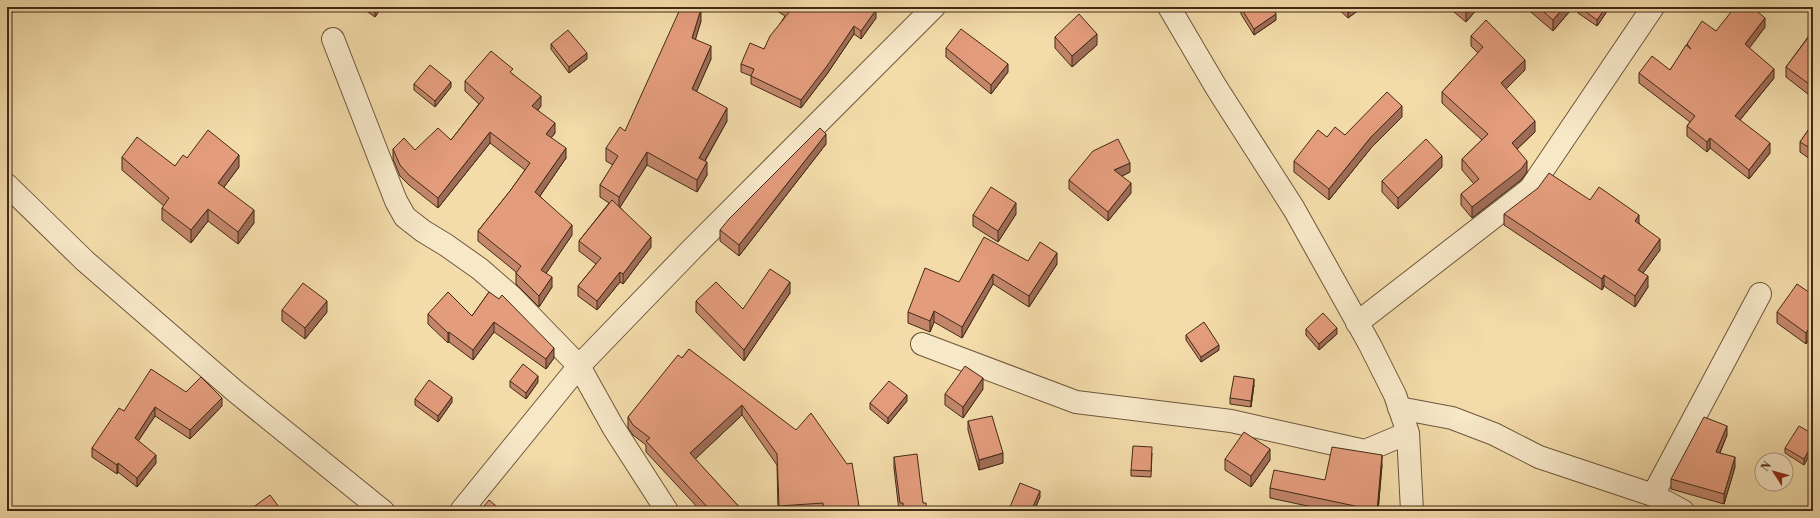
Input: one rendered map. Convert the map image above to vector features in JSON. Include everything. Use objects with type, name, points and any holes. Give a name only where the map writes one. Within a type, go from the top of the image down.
[{"type":"street","points":[[461,511],[579,366],[691,250],[934,7]]},
{"type":"street","points":[[1169,7],[1216,87],[1294,209],[1357,322],[1395,396],[1408,433],[1412,511]]},
{"type":"street","points":[[1357,322],[1530,189],[1653,7]]},
{"type":"street","points":[[333,40],[396,201],[405,217],[423,231],[486,273],[511,296],[579,366],[614,427],[666,511]]},
{"type":"street","points":[[7,185],[85,261],[131,301],[236,392],[383,511]]},
{"type":"street","points":[[1653,496],[1760,294]]},
{"type":"street","points":[[922,344],[1076,402],[1232,421],[1366,451],[1408,433]]},
{"type":"street","points":[[1399,408],[1452,418],[1494,434],[1539,457],[1653,496],[1683,511]]},
{"type":"building","points":[[369,7],[378,7],[375,11]]},
{"type":"building","points":[[681,7],[697,7],[701,9],[692,38],[711,46],[692,89],[727,108],[699,158],[707,162],[697,180],[647,152],[619,197],[600,185],[618,156],[606,148],[620,127],[625,131]]},
{"type":"building","points":[[784,7],[872,7],[876,10],[861,31],[854,26],[827,66],[801,100],[751,76],[754,69],[741,64],[750,43],[764,49],[770,36],[790,11]]},
{"type":"building","points":[[1272,7],[1276,14],[1254,29],[1241,8]]},
{"type":"building","points":[[1342,7],[1356,7],[1348,13]]},
{"type":"building","points":[[1460,7],[1470,7],[1466,12]]},
{"type":"building","points":[[1538,7],[1564,7],[1553,20]]},
{"type":"building","points":[[1579,7],[1606,7],[1597,20]]},
{"type":"building","points":[[1735,7],[1752,7],[1765,18],[1745,44],[1774,69],[1735,116],[1770,143],[1749,170],[1710,138],[1707,142],[1687,126],[1695,116],[1639,73],[1652,56],[1670,70],[1686,45],[1691,49],[1687,44],[1702,21],[1716,31]]},
{"type":"building","points":[[1079,14],[1097,34],[1072,56],[1055,37]]},
{"type":"building","points":[[1486,20],[1525,60],[1501,83],[1535,121],[1512,143],[1527,161],[1521,169],[1472,207],[1461,194],[1479,179],[1462,159],[1488,134],[1442,92],[1483,47],[1471,36]]},
{"type":"building","points":[[961,29],[1008,64],[991,85],[946,48]]},
{"type":"building","points":[[568,30],[587,53],[569,67],[551,44]]},
{"type":"building","points":[[1813,31],[1813,87],[1786,67]]},
{"type":"building","points":[[491,51],[513,69],[510,72],[541,96],[532,106],[555,123],[546,134],[566,148],[535,192],[572,225],[541,270],[552,277],[539,296],[516,273],[521,266],[478,231],[530,163],[490,132],[438,198],[409,175],[400,165],[393,149],[404,138],[415,150],[438,128],[451,140],[484,98],[465,81]]},
{"type":"building","points":[[430,65],[451,82],[435,101],[414,84]]},
{"type":"building","points":[[1387,92],[1402,106],[1371,137],[1329,189],[1294,161],[1318,130],[1327,137],[1335,127],[1345,135]]},
{"type":"building","points":[[1813,123],[1813,150],[1800,142]]},
{"type":"building","points":[[820,128],[826,134],[739,245],[720,230],[729,219]]},
{"type":"building","points":[[208,130],[239,155],[218,183],[254,210],[238,232],[208,209],[191,230],[162,208],[169,198],[122,157],[137,137],[175,166],[183,155],[187,158]]},
{"type":"building","points":[[1118,139],[1130,163],[1114,170],[1131,183],[1108,212],[1069,180],[1093,151]]},
{"type":"building","points":[[1426,139],[1442,156],[1398,198],[1382,181]]},
{"type":"building","points":[[1549,173],[1590,200],[1599,187],[1639,215],[1635,221],[1660,239],[1638,270],[1648,276],[1635,296],[1604,275],[1602,279],[1504,214],[1538,188]]},
{"type":"building","points":[[991,187],[1016,203],[998,231],[973,215]]},
{"type":"building","points":[[612,200],[651,237],[623,274],[620,272],[597,301],[578,286],[601,258],[579,241]]},
{"type":"building","points":[[984,237],[1028,261],[1040,242],[1057,253],[1029,296],[993,274],[962,327],[934,311],[930,321],[908,312],[925,268],[959,282]]},
{"type":"building","points":[[770,269],[790,282],[744,350],[696,301],[716,282],[743,309]]},
{"type":"building","points":[[303,283],[327,301],[305,328],[282,310]]},
{"type":"building","points":[[1797,284],[1813,295],[1813,323],[1806,333],[1777,312]]},
{"type":"building","points":[[448,292],[472,316],[489,292],[499,299],[502,295],[554,348],[546,359],[494,322],[473,350],[449,332],[448,333],[428,314]]},
{"type":"building","points":[[1323,313],[1337,328],[1319,344],[1306,329]]},
{"type":"building","points":[[1204,322],[1219,345],[1201,357],[1186,335]]},
{"type":"building","points":[[689,349],[796,430],[811,413],[847,464],[852,463],[859,506],[824,511],[823,503],[779,506],[777,454],[742,405],[690,453],[743,511],[711,511],[646,441],[650,438],[633,425],[628,417],[678,355],[682,358]]},
{"type":"building","points":[[523,364],[538,376],[526,393],[510,381]]},
{"type":"building","points":[[965,366],[983,378],[963,407],[945,394]]},
{"type":"building","points":[[151,369],[186,392],[201,377],[222,398],[190,430],[155,407],[135,438],[156,455],[137,478],[118,463],[117,465],[92,448],[119,408],[124,411]]},
{"type":"building","points":[[1234,376],[1254,379],[1251,401],[1230,398]]},
{"type":"building","points":[[429,380],[452,397],[438,416],[415,399]]},
{"type":"building","points":[[889,381],[907,395],[888,418],[870,403]]},
{"type":"building","points":[[992,416],[1003,453],[979,460],[968,421]]},
{"type":"building","points":[[1704,417],[1727,426],[1716,452],[1735,457],[1724,494],[1671,479]]},
{"type":"building","points":[[1799,426],[1813,434],[1813,443],[1804,459],[1785,448]]},
{"type":"building","points":[[1244,432],[1270,449],[1251,476],[1225,459]]},
{"type":"building","points":[[1133,446],[1152,447],[1151,471],[1131,470]]},
{"type":"building","points":[[1332,447],[1382,455],[1377,511],[1354,510],[1355,506],[1270,488],[1274,470],[1325,480]]},
{"type":"building","points":[[917,454],[923,503],[926,503],[927,511],[903,511],[903,503],[900,503],[894,457]]},
{"type":"building","points":[[1020,483],[1040,491],[1031,511],[1022,511],[1010,507]]},
{"type":"building","points":[[270,495],[282,511],[248,511]]},
{"type":"building","points":[[489,500],[502,511],[480,511]]}]
